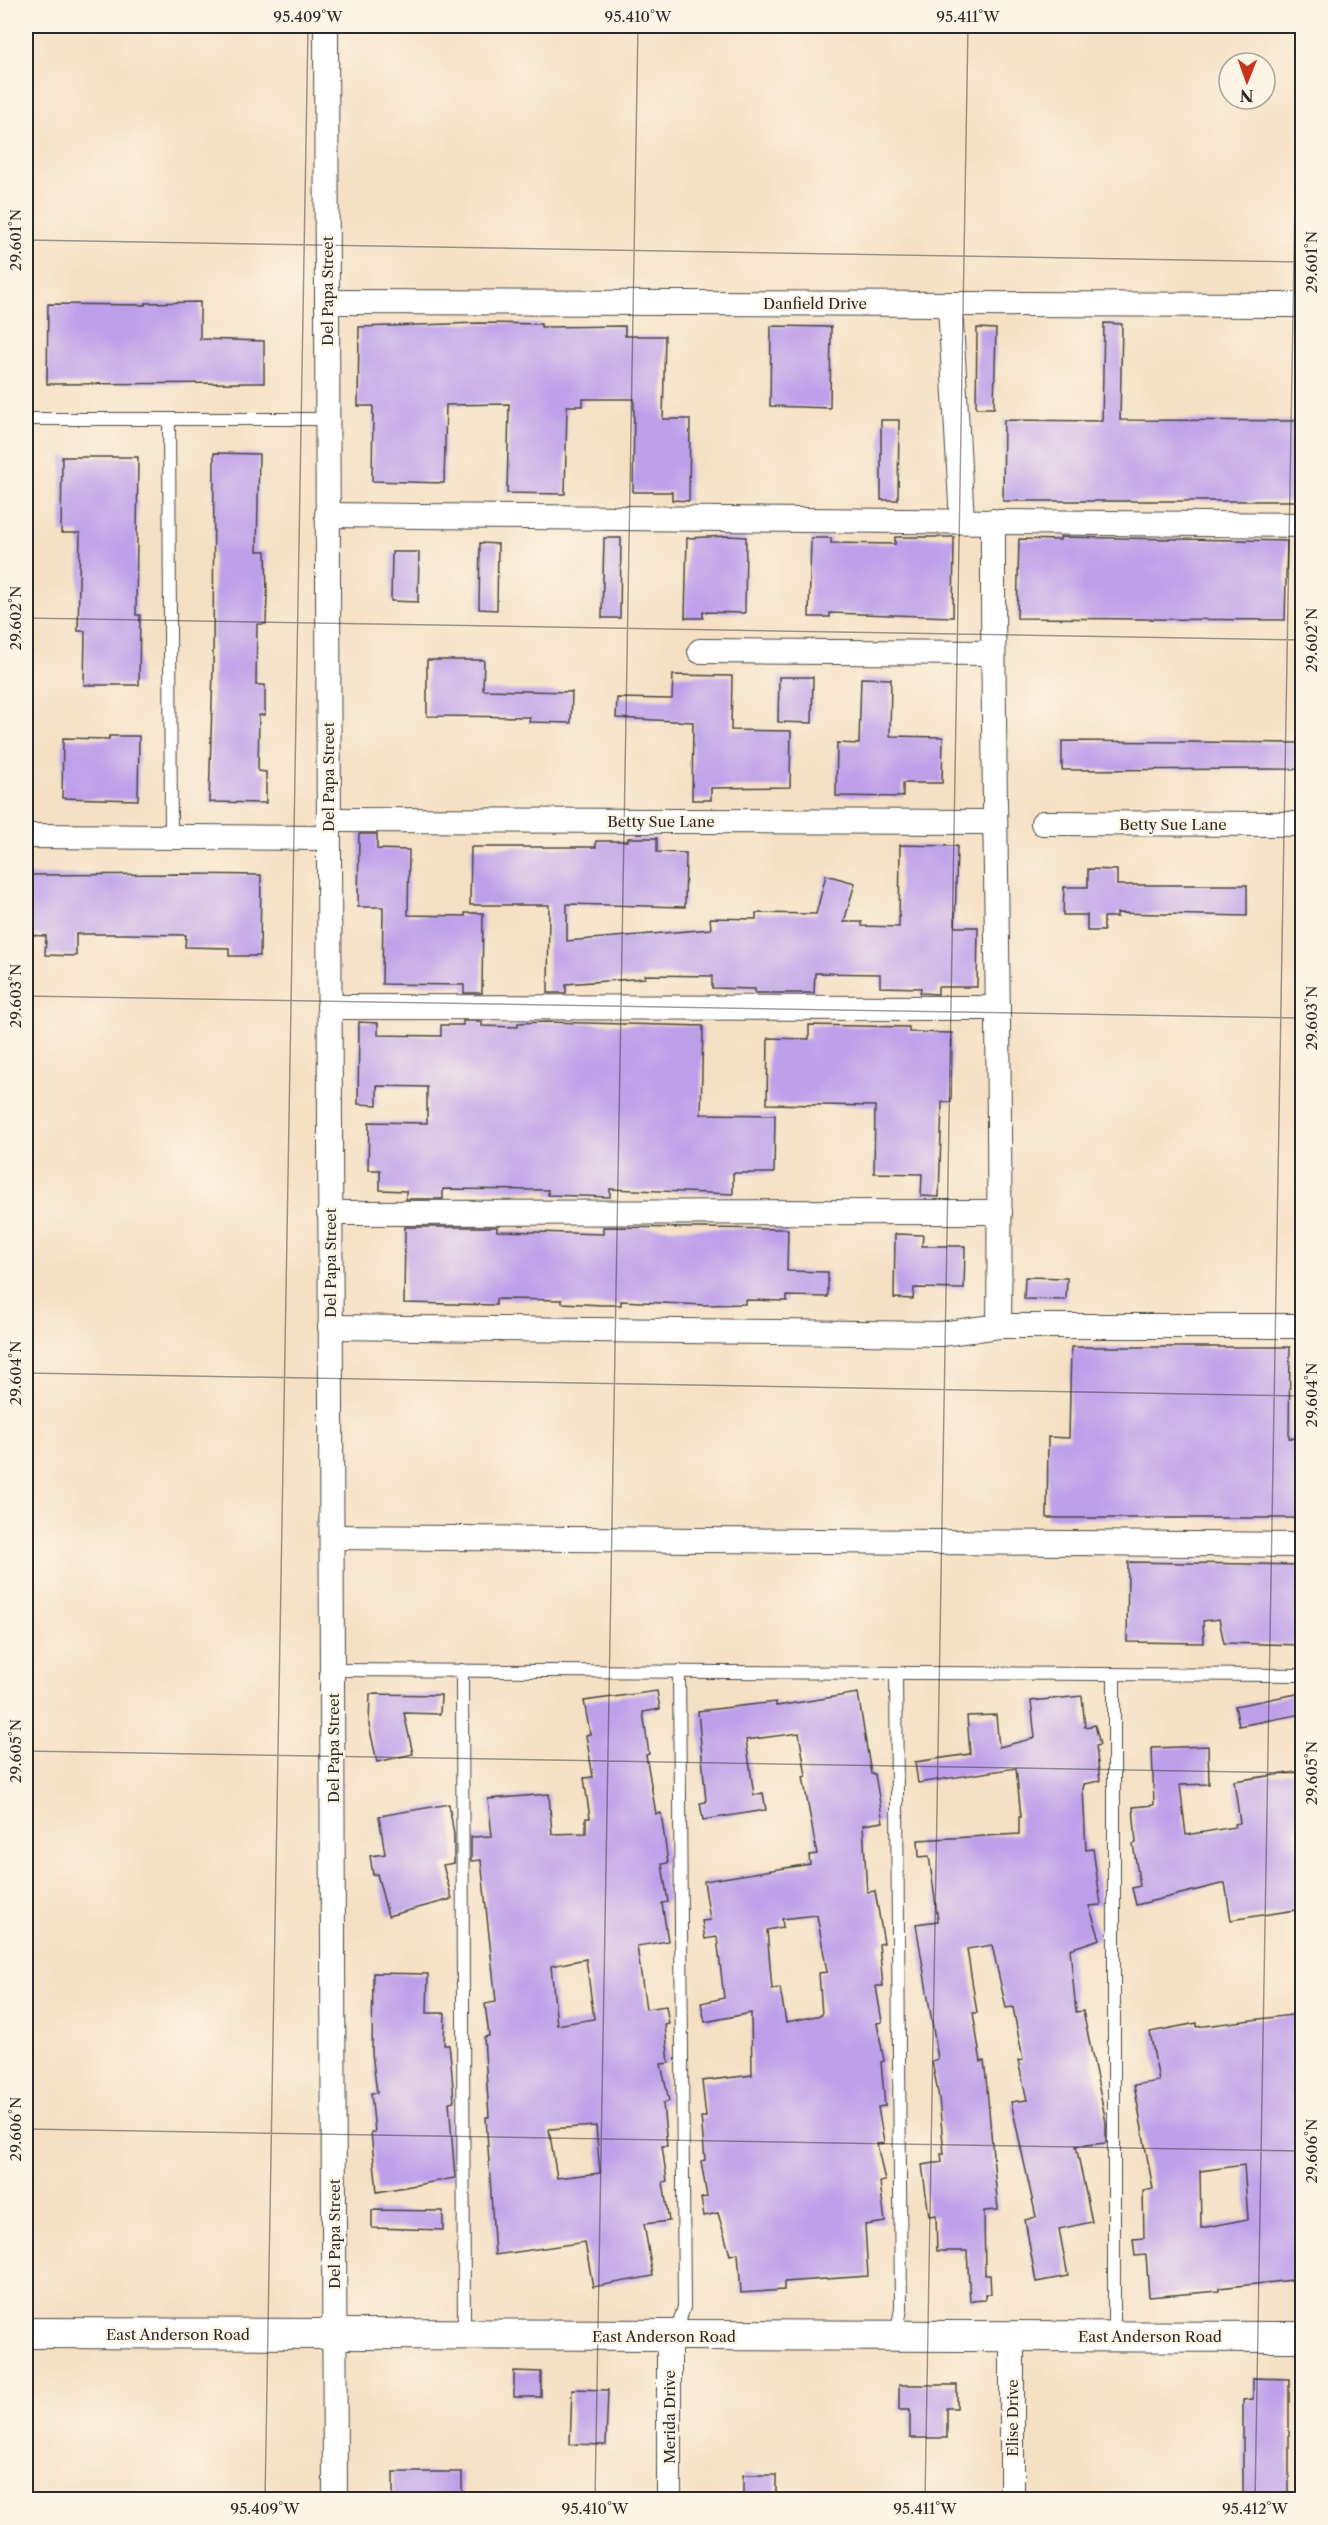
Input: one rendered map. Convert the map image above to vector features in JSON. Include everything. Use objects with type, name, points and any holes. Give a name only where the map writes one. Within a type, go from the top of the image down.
[{"type":"street","name":"Del Papa Street","points":[[326,26],[335,2499]]},
{"type":"street","name":"Danfield Drive","points":[[327,302],[1302,305]]},
{"type":"street","points":[[950,304],[962,521]]},
{"type":"street","points":[[327,515],[1302,525]]},
{"type":"street","points":[[993,521],[994,822],[1000,1212],[999,1326]]},
{"type":"street","points":[[700,651],[993,653]]},
{"type":"street","name":"Betty Sue Lane","points":[[26,836],[171,837],[328,829],[994,822]]},
{"type":"street","name":"Betty Sue Lane","points":[[1043,823],[1302,824]]},
{"type":"street","points":[[329,1007],[998,1008]]},
{"type":"street","points":[[329,1213],[1000,1212]]},
{"type":"street","points":[[330,1327],[941,1334],[999,1326],[1302,1326]]},
{"type":"street","points":[[332,1537],[1302,1545]]},
{"type":"street","name":"East Anderson Road","points":[[26,2333],[1302,2337]]},
{"type":"street","name":"Merida Drive","points":[[669,2499],[669,2347],[675,2336]]},
{"type":"street","name":"Elise Drive","points":[[1012,2336],[1012,2499]]},
{"type":"lane","points":[[26,419],[327,419]]},
{"type":"lane","points":[[169,419],[171,837]]},
{"type":"lane","points":[[333,1670],[1302,1675]]},
{"type":"lane","points":[[462,1670],[464,2336]]},
{"type":"lane","points":[[675,2336],[684,2307],[679,1671]]},
{"type":"lane","points":[[896,1673],[901,2298],[896,2335]]},
{"type":"lane","points":[[1114,1674],[1114,2336]]},
{"type":"building","points":[[200,302],[200,339],[264,341],[264,383],[47,384],[48,304],[145,305],[145,303]]},
{"type":"building","points":[[479,323],[541,324],[541,327],[625,326],[625,336],[665,336],[663,419],[690,419],[689,501],[672,500],[672,492],[633,492],[634,399],[583,399],[583,406],[567,406],[565,494],[507,493],[509,404],[446,405],[444,483],[372,481],[373,406],[358,406],[359,327]]},
{"type":"building","points":[[1104,323],[1122,324],[1120,420],[1302,421],[1302,501],[1003,501],[1004,420],[1102,421]]},
{"type":"building","points":[[771,326],[831,327],[830,408],[770,406]]},
{"type":"building","points":[[977,328],[996,329],[994,408],[976,408]]},
{"type":"building","points":[[881,420],[899,420],[898,500],[881,500]]},
{"type":"building","points":[[214,453],[259,454],[257,551],[266,551],[267,596],[266,624],[257,624],[256,685],[265,685],[265,715],[259,715],[258,771],[266,772],[266,803],[209,802],[213,670]]},
{"type":"building","points":[[62,457],[138,457],[136,615],[140,615],[139,685],[84,685],[85,631],[78,631],[80,533],[61,533]]},
{"type":"building","points":[[746,537],[745,613],[703,612],[703,618],[685,618],[687,538]]},
{"type":"building","points":[[895,537],[954,537],[953,617],[830,613],[830,617],[809,617],[811,538],[831,538],[831,543],[895,544]]},
{"type":"building","points":[[1060,537],[1287,541],[1285,620],[1017,618],[1019,539],[1060,540]]},
{"type":"building","points":[[604,538],[621,538],[620,618],[602,618]]},
{"type":"building","points":[[480,543],[498,544],[497,610],[479,609]]},
{"type":"building","points":[[392,552],[419,552],[418,602],[391,601]]},
{"type":"building","points":[[427,660],[484,660],[483,690],[572,692],[571,723],[529,722],[530,717],[427,716]]},
{"type":"building","points":[[673,675],[732,676],[731,730],[791,731],[790,787],[711,788],[711,800],[692,800],[693,722],[616,718],[617,698],[672,699]]},
{"type":"building","points":[[779,677],[813,677],[812,723],[778,722]]},
{"type":"building","points":[[861,678],[891,679],[890,736],[943,737],[942,783],[903,783],[903,797],[836,796],[837,743],[859,744]]},
{"type":"building","points":[[109,736],[139,736],[138,800],[62,798],[63,738],[109,739]]},
{"type":"building","points":[[1062,741],[1302,743],[1302,769],[1062,770]]},
{"type":"building","points":[[359,834],[377,834],[377,849],[409,850],[408,915],[465,916],[465,913],[483,913],[482,993],[464,993],[464,985],[382,984],[383,907],[358,907]]},
{"type":"building","points":[[628,838],[657,838],[657,852],[686,853],[685,907],[567,904],[567,941],[711,929],[710,918],[756,919],[756,913],[816,914],[826,875],[855,883],[844,922],[862,922],[862,926],[899,927],[900,845],[957,846],[955,927],[978,927],[977,987],[938,987],[938,994],[920,993],[921,988],[880,987],[880,974],[815,973],[814,993],[755,993],[755,989],[712,988],[712,976],[645,975],[645,978],[566,984],[566,993],[548,993],[549,905],[470,905],[471,847],[596,847],[596,841],[628,841]]},
{"type":"building","points":[[1088,869],[1117,870],[1117,885],[1247,885],[1247,916],[1117,913],[1117,917],[1104,917],[1104,931],[1087,931],[1087,915],[1063,915],[1064,887],[1088,887]]},
{"type":"building","points":[[26,875],[261,875],[260,956],[229,956],[229,948],[185,947],[186,935],[123,934],[76,934],[76,956],[45,955],[46,936],[26,935]]},
{"type":"building","points":[[463,1021],[482,1021],[482,1026],[518,1027],[518,1023],[547,1022],[703,1026],[701,1114],[775,1115],[774,1173],[733,1173],[733,1194],[610,1189],[610,1197],[548,1195],[548,1190],[443,1189],[443,1199],[406,1199],[406,1191],[380,1190],[380,1170],[368,1170],[369,1122],[427,1123],[427,1087],[377,1086],[377,1105],[358,1104],[359,1022],[378,1023],[378,1035],[441,1036],[441,1025],[463,1025]]},
{"type":"building","points":[[809,1025],[909,1027],[909,1032],[952,1033],[951,1102],[942,1102],[939,1197],[921,1196],[922,1174],[874,1173],[875,1106],[767,1104],[768,1038],[809,1039]]},
{"type":"building","points":[[405,1227],[497,1227],[497,1231],[603,1234],[603,1227],[788,1229],[787,1271],[828,1272],[828,1297],[787,1296],[787,1301],[745,1300],[745,1304],[704,1305],[621,1301],[621,1305],[602,1305],[562,1303],[562,1300],[496,1299],[496,1305],[404,1303]]},
{"type":"building","points":[[895,1234],[923,1235],[922,1246],[965,1246],[964,1289],[914,1288],[913,1299],[894,1298]]},
{"type":"building","points":[[1025,1277],[1067,1278],[1066,1300],[1024,1299]]},
{"type":"building","points":[[1071,1347],[1290,1347],[1289,1438],[1302,1439],[1302,1518],[1047,1518],[1048,1437],[1069,1438]]},
{"type":"building","points":[[1128,1562],[1302,1565],[1302,1645],[1224,1643],[1219,1619],[1203,1621],[1204,1643],[1127,1642]]},
{"type":"building","points":[[657,1691],[660,1709],[643,1712],[649,1754],[646,1755],[656,1814],[661,1813],[668,1863],[662,1864],[668,1902],[662,1903],[668,1941],[637,1946],[646,2009],[666,2006],[669,2024],[665,2025],[669,2063],[661,2064],[669,2101],[663,2103],[667,2146],[662,2146],[667,2181],[663,2182],[669,2221],[644,2224],[653,2276],[593,2287],[585,2242],[495,2255],[486,2117],[489,2117],[484,2037],[489,2036],[485,2004],[496,2002],[481,1860],[471,1861],[471,1837],[492,1836],[488,1799],[549,1794],[552,1834],[586,1833],[586,1818],[590,1818],[584,1778],[593,1777],[586,1735],[590,1734],[584,1701]],"holes":[[[586,1959],[594,2019],[557,2025],[551,1966]],[[596,2126],[600,2173],[557,2178],[549,2129]]]},
{"type":"building","points":[[858,1693],[871,1774],[875,1774],[883,1822],[863,1825],[867,1892],[875,1891],[884,1943],[879,1944],[883,1986],[876,1986],[882,2022],[877,2023],[884,2061],[881,2062],[885,2106],[878,2107],[884,2143],[877,2144],[885,2181],[880,2182],[885,2222],[865,2225],[868,2276],[784,2282],[784,2290],[741,2293],[738,2253],[730,2255],[718,2213],[704,2216],[701,2198],[707,2197],[701,2161],[705,2160],[701,2117],[706,2117],[702,2081],[752,2075],[751,2013],[705,2022],[701,2003],[724,1998],[717,1937],[705,1939],[702,1921],[710,1920],[704,1881],[810,1864],[809,1855],[817,1854],[803,1777],[806,1776],[799,1733],[746,1740],[754,1795],[763,1793],[766,1810],[703,1820],[700,1803],[706,1802],[698,1711],[776,1702],[776,1706]],"holes":[[[817,1915],[827,1972],[819,1973],[822,2015],[786,2022],[780,1988],[772,1989],[767,1930],[783,1927],[782,1919]]]},
{"type":"building","points":[[1302,1693],[1302,1714],[1239,1726],[1235,1706]]},
{"type":"building","points":[[370,1694],[441,1695],[440,1714],[404,1713],[413,1754],[377,1762],[369,1725]]},
{"type":"building","points":[[1082,1696],[1085,1727],[1095,1725],[1100,1745],[1096,1746],[1100,1781],[1084,1784],[1083,1789],[1086,1850],[1093,1849],[1101,1905],[1089,1906],[1100,1939],[1070,1949],[1076,2012],[1083,2011],[1106,2122],[1106,2143],[1076,2146],[1092,2222],[1059,2229],[1068,2276],[1036,2282],[1025,2220],[1036,2217],[1011,2102],[1027,2100],[1018,2061],[1023,2060],[1013,2007],[1006,2008],[992,1945],[967,1949],[977,2013],[973,2013],[981,2062],[984,2061],[998,2210],[984,2211],[985,2275],[990,2275],[991,2294],[985,2294],[985,2300],[970,2301],[967,2251],[937,2251],[936,2215],[929,2216],[922,2165],[942,2162],[941,2154],[944,2154],[939,2098],[932,2061],[938,2059],[916,1924],[938,1921],[929,1856],[919,1857],[918,1840],[1019,1834],[1019,1817],[1021,1817],[1016,1768],[918,1783],[915,1762],[970,1754],[967,1716],[996,1715],[999,1747],[1035,1738],[1031,1701]]},
{"type":"building","points":[[1208,1746],[1209,1784],[1180,1785],[1186,1835],[1235,1827],[1234,1824],[1240,1823],[1234,1781],[1302,1771],[1302,1827],[1296,1828],[1302,1875],[1302,1909],[1231,1920],[1225,1883],[1136,1905],[1132,1888],[1140,1886],[1133,1844],[1136,1843],[1133,1807],[1154,1805],[1152,1748]]},
{"type":"building","points":[[449,1804],[454,1835],[454,1863],[443,1865],[452,1899],[388,1916],[377,1874],[373,1875],[370,1856],[385,1854],[379,1816]]},
{"type":"building","points":[[373,1973],[428,1974],[427,2013],[445,2013],[444,2045],[449,2045],[454,2101],[449,2102],[455,2178],[377,2192],[371,2132],[375,2132],[371,2093],[377,2093],[372,2053]]},
{"type":"building","points":[[1299,2014],[1302,2038],[1302,2279],[1219,2288],[1219,2291],[1149,2297],[1146,2255],[1135,2256],[1133,2239],[1144,2238],[1143,2191],[1153,2189],[1134,2085],[1159,2081],[1150,2032],[1197,2023],[1197,2027]],"holes":[[[1244,2165],[1248,2219],[1201,2228],[1200,2171]]]},
{"type":"building","points":[[372,2210],[443,2211],[443,2230],[372,2228]]},
{"type":"building","points":[[514,2371],[541,2372],[541,2397],[514,2397]]},
{"type":"building","points":[[1253,2378],[1289,2379],[1289,2499],[1243,2499],[1243,2400],[1253,2399]]},
{"type":"building","points":[[899,2385],[957,2385],[957,2408],[947,2408],[947,2438],[910,2438],[910,2410],[899,2410]]},
{"type":"building","points":[[572,2389],[608,2390],[606,2445],[570,2444]]},
{"type":"building","points":[[393,2472],[462,2472],[462,2499],[393,2499]]},
{"type":"building","points":[[743,2475],[776,2475],[776,2499],[743,2499]]}]
